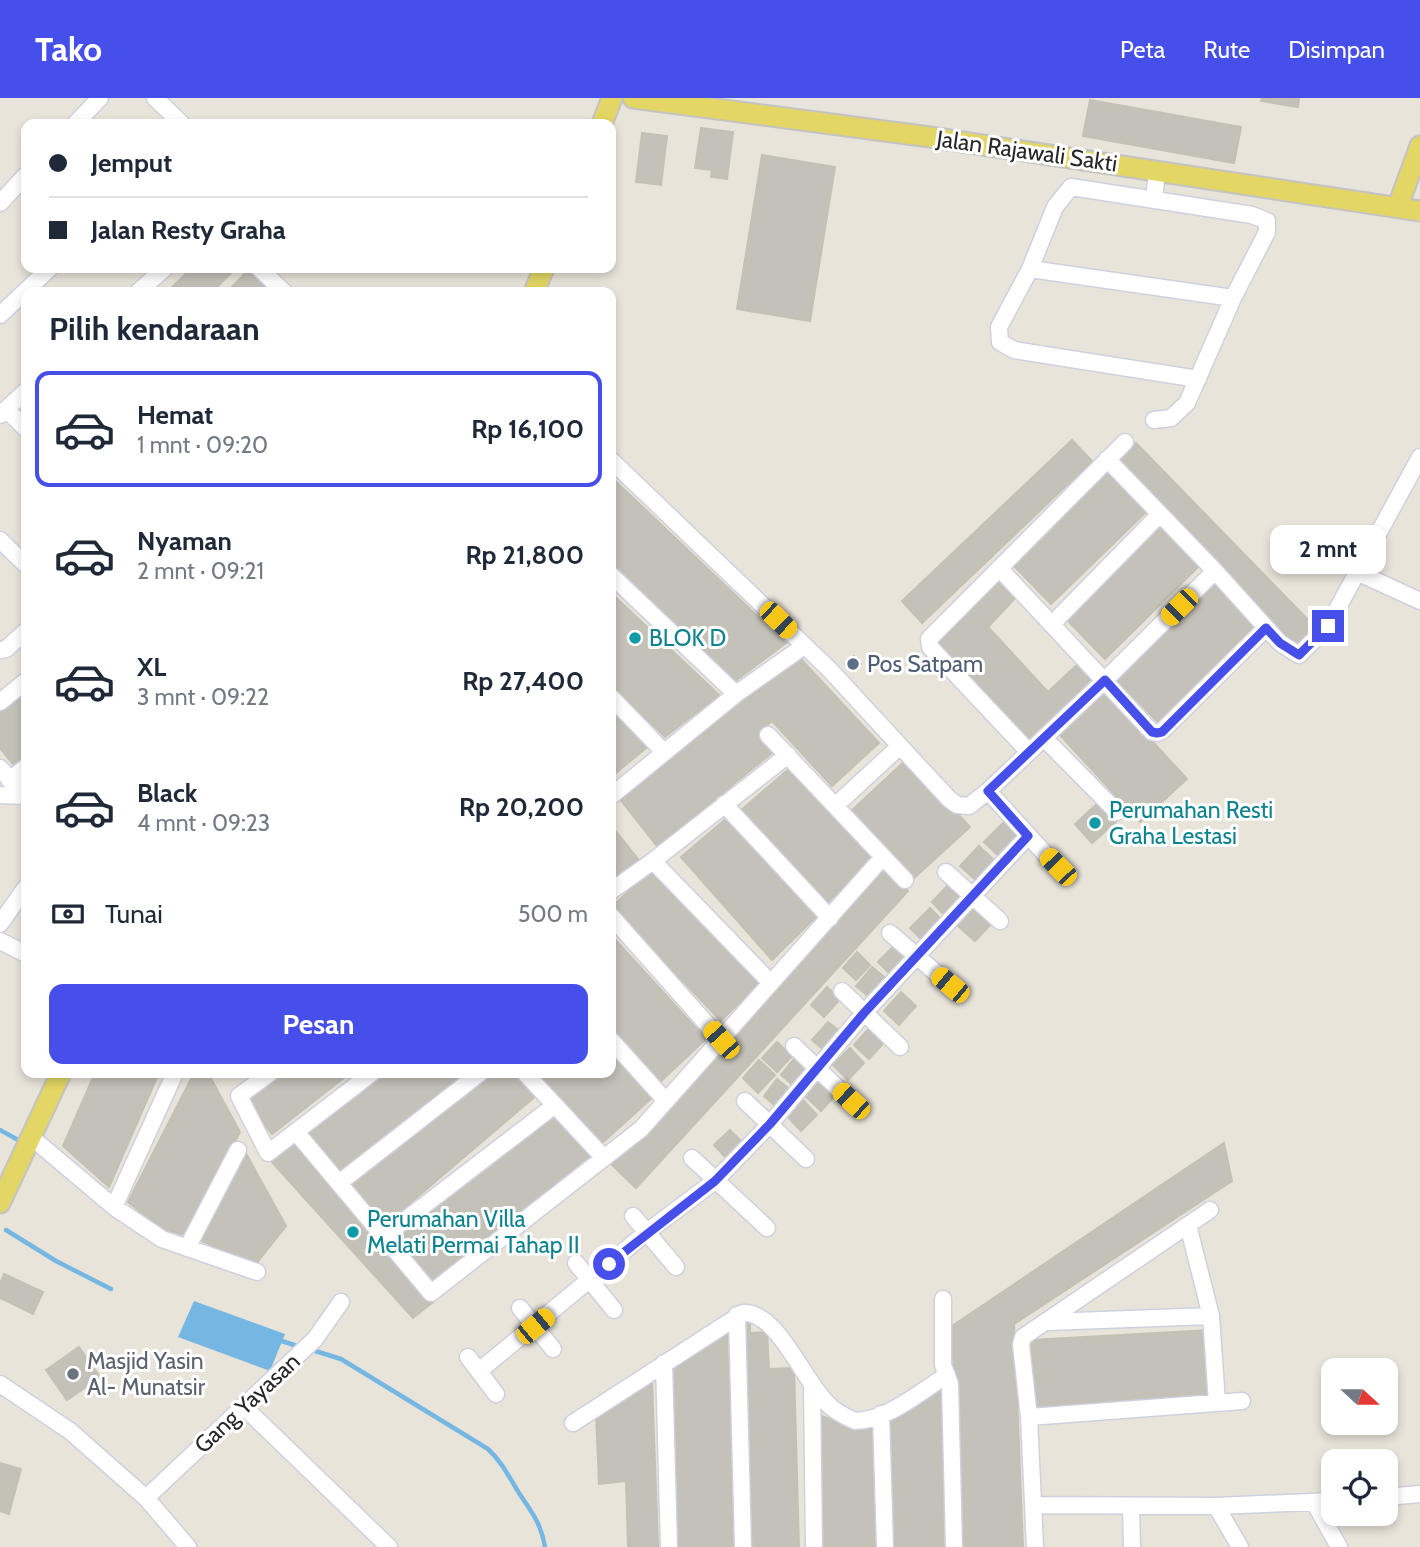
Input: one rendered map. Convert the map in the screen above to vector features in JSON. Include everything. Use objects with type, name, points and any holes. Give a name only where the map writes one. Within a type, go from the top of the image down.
[{"type":"main road","points":[[603,119],[612,98]]},
{"type":"main road","name":"Jalan Rajawali Sakti","points":[[633,98],[930,137],[1420,211]]},
{"type":"main road","points":[[1398,206],[1420,146]]},
{"type":"main road","points":[[0,1203],[59,1078]]},
{"type":"street","points":[[80,119],[100,98]]},
{"type":"street","points":[[155,98],[177,119]]},
{"type":"street","points":[[1154,200],[1157,171]]},
{"type":"street","points":[[0,203],[21,180]]},
{"type":"street","points":[[1154,421],[1171,418],[1187,403],[1198,379],[1233,298],[1267,232],[1267,221],[1252,215],[1071,187],[1055,206],[1030,269],[999,327],[1000,342],[1014,350],[1198,379]]},
{"type":"street","points":[[1030,269],[1233,298]]},
{"type":"street","points":[[30,287],[45,273]]},
{"type":"street","points":[[144,287],[159,273]]},
{"type":"street","points":[[264,273],[279,287]]},
{"type":"street","points":[[0,316],[21,296]]},
{"type":"street","points":[[21,396],[3,412],[21,425]]},
{"type":"street","points":[[1029,752],[928,643],[929,639],[1125,442]]},
{"type":"street","points":[[1107,459],[1266,628],[1292,652],[1302,654],[1328,626],[1420,458]]},
{"type":"street","points":[[616,465],[829,669],[957,805],[969,806],[1003,778],[1215,571]]},
{"type":"street","points":[[1052,624],[1160,514]]},
{"type":"street","points":[[0,540],[21,560]]},
{"type":"street","points":[[999,568],[1152,732],[1162,732],[1266,628]]},
{"type":"street","points":[[1357,572],[1420,601]]},
{"type":"street","points":[[616,580],[736,694]]},
{"type":"street","points":[[0,650],[6,649],[21,636]]},
{"type":"street","points":[[616,792],[736,694],[804,646]]},
{"type":"street","points":[[0,702],[21,685]]},
{"type":"street","points":[[616,702],[664,752]]},
{"type":"street","points":[[768,735],[905,880]]},
{"type":"street","points":[[1044,738],[1117,812]]},
{"type":"street","points":[[835,806],[900,746]]},
{"type":"street","points":[[616,887],[788,755]]},
{"type":"street","points":[[5,774],[21,792]]},
{"type":"street","points":[[988,791],[1058,867]]},
{"type":"street","points":[[0,795],[21,797]]},
{"type":"street","points":[[724,804],[830,918]]},
{"type":"street","points":[[479,1371],[647,1232],[715,1181],[770,1124],[864,1013],[1028,836]]},
{"type":"street","points":[[296,1132],[431,1293],[641,1129],[883,857]]},
{"type":"street","points":[[653,861],[771,983]]},
{"type":"street","points":[[946,873],[1000,921]]},
{"type":"street","points":[[0,924],[21,894]]},
{"type":"street","points":[[616,922],[721,1040]]},
{"type":"street","points":[[890,933],[950,985]]},
{"type":"street","points":[[0,940],[21,951]]},
{"type":"street","points":[[842,991],[900,1047]]},
{"type":"street","points":[[616,1046],[666,1101]]},
{"type":"street","points":[[794,1046],[851,1101]]},
{"type":"street","points":[[114,1207],[173,1078]]},
{"type":"street","points":[[263,1078],[239,1096],[268,1153],[366,1078]]},
{"type":"street","points":[[339,1183],[474,1078]]},
{"type":"street","points":[[530,1078],[604,1158]]},
{"type":"street","points":[[745,1101],[806,1159]]},
{"type":"street","points":[[383,1237],[555,1105]]},
{"type":"street","points":[[31,1137],[114,1207],[162,1239],[257,1272]]},
{"type":"street","points":[[187,1248],[238,1150]]},
{"type":"street","points":[[692,1158],[767,1228]]},
{"type":"street","points":[[1035,1547],[1029,1417],[1021,1345],[1024,1335],[1210,1210]]},
{"type":"street","points":[[633,1216],[676,1267]]},
{"type":"street","points":[[1188,1225],[1211,1317],[1217,1403]]},
{"type":"street","points":[[576,1263],[614,1310]]},
{"type":"street","points":[[943,1299],[943,1365],[950,1384],[954,1547]]},
{"type":"street","name":"Gang Yayasan","points":[[146,1498],[315,1339],[341,1302]]},
{"type":"street","points":[[520,1308],[553,1349]]},
{"type":"street","points":[[573,1423],[737,1315],[754,1314],[769,1325],[780,1336],[811,1385],[830,1407],[845,1417],[860,1421],[881,1414],[947,1375]]},
{"type":"street","points":[[737,1315],[743,1547]]},
{"type":"street","points":[[1047,1322],[1211,1317]]},
{"type":"street","points":[[468,1357],[496,1394]]},
{"type":"street","points":[[664,1363],[669,1547]]},
{"type":"street","points":[[0,1384],[70,1431],[146,1498],[188,1547]]},
{"type":"street","points":[[811,1385],[814,1547]]},
{"type":"street","points":[[1029,1417],[1242,1401]]},
{"type":"street","points":[[243,1406],[389,1547]]},
{"type":"street","points":[[881,1414],[885,1547]]},
{"type":"street","points":[[1398,1496],[1420,1494]]},
{"type":"street","points":[[1033,1506],[1216,1506],[1321,1502]]},
{"type":"street","points":[[1314,1503],[1339,1547]]},
{"type":"street","points":[[1216,1506],[1240,1547]]},
{"type":"street","points":[[1131,1507],[1132,1547]]},
{"type":"water","points":[[194,1301],[285,1334],[270,1371],[178,1337]]},
{"type":"building","points":[[1262,98],[1299,98],[1298,107],[1261,101]]},
{"type":"building","points":[[1090,100],[1241,127],[1234,163],[1083,136]]},
{"type":"building","points":[[701,128],[733,132],[727,179],[711,177],[712,170],[695,168]]},
{"type":"building","points":[[642,133],[667,136],[661,185],[636,182]]},
{"type":"building","points":[[762,155],[835,167],[810,321],[737,309]]},
{"type":"building","points":[[187,273],[231,273],[217,287],[172,287]]},
{"type":"building","points":[[245,273],[260,273],[274,286],[273,287],[232,287]]},
{"type":"building","points":[[1072,440],[1092,461],[922,623],[902,601]]},
{"type":"building","points":[[1136,443],[1317,629],[1298,647],[1117,461]]},
{"type":"building","points":[[1108,472],[1146,512],[1051,604],[1012,564]]},
{"type":"building","points":[[616,482],[786,643],[734,682],[616,569]]},
{"type":"building","points":[[1159,525],[1199,566],[1105,659],[1064,617]]},
{"type":"building","points":[[1001,578],[1017,596],[988,627],[1048,692],[1080,662],[1096,679],[1032,741],[937,640]]},
{"type":"building","points":[[1215,581],[1259,627],[1160,724],[1116,679]]},
{"type":"building","name":"BLOK D","points":[[616,598],[719,695],[665,737],[616,689]]},
{"type":"building","name":"Pos Satpam","points":[[854,656],[861,664],[853,671],[845,664]]},
{"type":"building","points":[[800,658],[879,743],[832,786],[772,721],[758,733],[773,752],[657,846],[619,798]]},
{"type":"building","points":[[1107,692],[1187,779],[1140,822],[1060,735]]},
{"type":"building","points":[[21,697],[21,763],[15,767],[0,748],[0,713]]},
{"type":"building","points":[[616,712],[651,744],[616,773]]},
{"type":"building","points":[[907,759],[970,827],[913,879],[851,811]]},
{"type":"building","points":[[789,769],[873,859],[826,904],[740,811]]},
{"type":"building","name":"Perumahan Resti Graha Lestasi","points":[[1099,802],[1116,822],[1092,843],[1075,824]]},
{"type":"building","points":[[727,818],[817,916],[772,960],[681,857]]},
{"type":"building","points":[[1005,821],[1022,837],[1001,858],[984,842]]},
{"type":"building","points":[[616,831],[638,859],[616,876]]},
{"type":"building","points":[[979,846],[996,862],[978,882],[960,866]]},
{"type":"building","points":[[653,868],[762,980],[721,1021],[616,911],[616,903]]},
{"type":"building","points":[[883,868],[908,891],[636,1188],[612,1165]]},
{"type":"building","points":[[948,885],[964,901],[947,918],[932,902]]},
{"type":"building","points":[[930,908],[944,922],[924,942],[910,928]]},
{"type":"building","points":[[975,908],[992,923],[975,941],[958,926]]},
{"type":"building","points":[[616,940],[706,1039],[660,1082],[616,1033]]},
{"type":"building","points":[[896,944],[911,959],[893,977],[878,962]]},
{"type":"building","points":[[857,952],[870,965],[856,980],[843,968]]},
{"type":"building","points":[[872,967],[889,981],[873,1000],[856,986]]},
{"type":"building","points":[[827,987],[840,999],[824,1017],[811,1005]]},
{"type":"building","points":[[901,992],[916,1006],[899,1025],[884,1011]]},
{"type":"building","points":[[828,1022],[843,1034],[827,1053],[812,1040]]},
{"type":"building","points":[[872,1025],[887,1039],[869,1059],[854,1045]]},
{"type":"building","points":[[777,1042],[792,1056],[777,1072],[762,1058]]},
{"type":"building","points":[[850,1048],[864,1063],[848,1080],[833,1065]]},
{"type":"building","points":[[616,1057],[653,1097],[601,1144],[542,1078],[616,1078]]},
{"type":"building","points":[[794,1059],[810,1072],[796,1088],[781,1075]]},
{"type":"building","points":[[759,1060],[775,1075],[758,1093],[743,1078]]},
{"type":"building","points":[[822,1077],[838,1092],[821,1111],[805,1096]]},
{"type":"building","points":[[93,1078],[157,1078],[109,1187],[63,1146]]},
{"type":"building","points":[[191,1078],[211,1078],[240,1132],[185,1235],[162,1229],[128,1202]]},
{"type":"building","points":[[278,1078],[344,1078],[272,1134],[247,1102]]},
{"type":"building","points":[[378,1078],[458,1078],[336,1174],[306,1135]]},
{"type":"building","points":[[484,1078],[522,1078],[537,1095],[382,1227],[349,1186]]},
{"type":"building","points":[[777,1079],[793,1092],[779,1109],[764,1096]]},
{"type":"building","points":[[803,1100],[817,1115],[801,1131],[786,1115]]},
{"type":"building","points":[[554,1108],[601,1158],[432,1291],[386,1237]]},
{"type":"building","points":[[730,1130],[745,1145],[728,1160],[714,1145]]},
{"type":"building","name":"Perumahan Villa Melati Permai Tahap II","points":[[293,1143],[433,1302],[413,1318],[271,1161]]},
{"type":"building","points":[[1224,1143],[1232,1181],[1014,1324],[1023,1547],[960,1547],[952,1326]]},
{"type":"building","points":[[243,1148],[286,1226],[256,1264],[197,1239]]},
{"type":"building","points":[[4,1274],[43,1292],[33,1314],[0,1298],[0,1284]]},
{"type":"building","points":[[750,1321],[750,1333],[767,1332],[769,1369],[794,1368],[799,1547],[746,1547],[739,1322]]},
{"type":"building","points":[[1210,1330],[1212,1395],[1036,1407],[1031,1340]]},
{"type":"building","points":[[727,1332],[735,1547],[677,1547],[673,1364]]},
{"type":"building","name":"Masjid Yasin Al- Munatsir","points":[[79,1347],[100,1377],[67,1400],[46,1370]]},
{"type":"building","points":[[652,1380],[658,1547],[628,1547],[626,1481],[599,1484],[596,1414]]},
{"type":"building","points":[[941,1386],[944,1547],[892,1547],[890,1416]]},
{"type":"building","points":[[820,1415],[847,1427],[873,1427],[876,1547],[822,1547]]},
{"type":"building","points":[[0,1463],[21,1469],[9,1514],[0,1511]]},
{"type":"waterway","points":[[0,1130],[20,1141]]},
{"type":"waterway","points":[[6,1230],[56,1261],[111,1289]]},
{"type":"waterway","points":[[279,1340],[300,1347]]},
{"type":"waterway","points":[[309,1349],[341,1359],[488,1449],[501,1464],[535,1518],[545,1547]]},
{"type":"place","name":"BLOK D","points":[[635,638]]},
{"type":"place","name":"Pos Satpam","points":[[853,664]]},
{"type":"place","name":"Perumahan Resti Graha Lestasi","points":[[1095,823]]},
{"type":"place","name":"Perumahan Villa Melati Permai Tahap II","points":[[353,1232]]},
{"type":"place","name":"Masjid Yasin Al- Munatsir","points":[[73,1374]]},
{"type":"route","points":[[609,1264],[715,1181],[770,1124],[864,1013],[1028,836],[988,791],[1105,680],[1152,732],[1162,732],[1266,628],[1280,643],[1299,655],[1328,626]]}]
